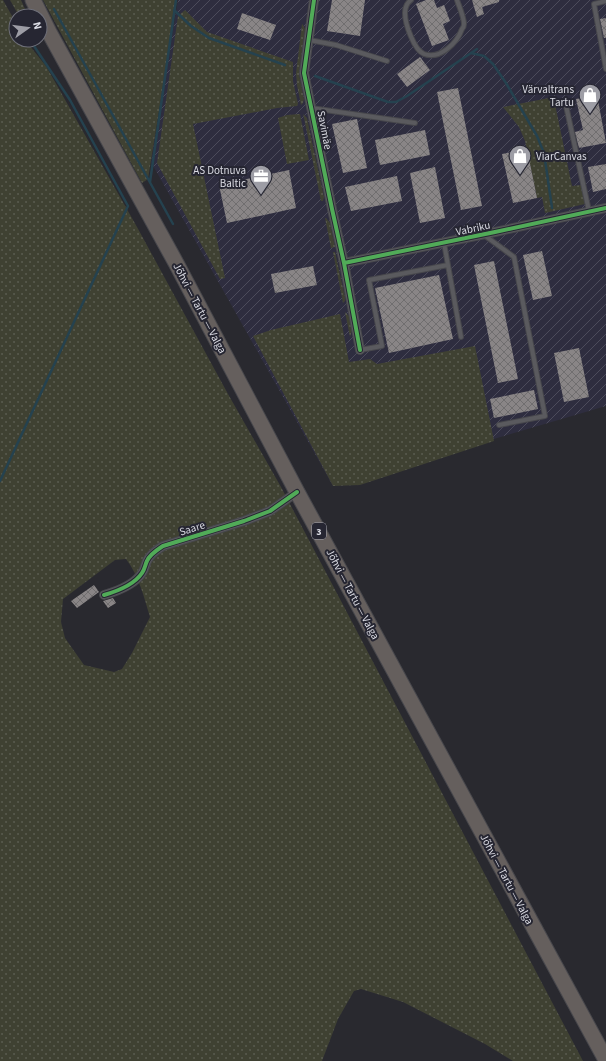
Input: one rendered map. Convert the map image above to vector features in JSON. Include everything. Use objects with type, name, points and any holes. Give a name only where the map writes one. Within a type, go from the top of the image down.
[{"type":"highway","name":"Jõhvi — Tartu — Valga","points":[[33,0],[49,32],[172,256],[297,492],[606,1060]]},
{"type":"street","name":"Savimäe","points":[[314,0],[304,72],[344,263],[360,350]]},
{"type":"street","name":"Vabriku","points":[[344,263],[484,235],[606,208]]},
{"type":"street","name":"Saare","points":[[104,595],[118,590],[137,580],[143,572],[147,559],[153,552],[163,546],[244,521],[270,511],[297,492]]},
{"type":"lane","points":[[411,0],[407,2],[405,13],[407,26],[413,42],[422,53],[430,55],[439,53],[451,46],[460,36],[464,24],[457,0]]},
{"type":"lane","points":[[606,1],[594,4],[606,69]]},
{"type":"lane","points":[[309,40],[336,45],[387,61]]},
{"type":"lane","points":[[565,101],[589,212]]},
{"type":"lane","points":[[311,108],[415,123]]},
{"type":"lane","points":[[484,235],[514,257],[545,416],[499,425]]},
{"type":"lane","points":[[444,243],[461,337]]},
{"type":"lane","points":[[360,350],[382,346],[369,280],[448,265]]},
{"type":"shaded area","points":[[178,0],[606,0],[606,406],[333,486],[151,162]]},
{"type":"green space","points":[[0,0],[3,0],[8,9],[8,48],[31,48],[46,66],[281,487],[583,1061],[513,1061],[485,1044],[403,1002],[361,989],[354,991],[338,1019],[322,1061],[0,1061]],"holes":[[[126,559],[141,587],[150,617],[132,653],[122,669],[114,672],[84,665],[65,638],[61,622],[63,599],[115,560]]]},
{"type":"green space","points":[[10,0],[21,0],[24,8],[14,8]]},
{"type":"green space","points":[[43,0],[177,0],[148,179],[142,183],[48,8]]},
{"type":"green space","points":[[185,10],[207,32],[293,62],[293,81],[298,104],[297,106],[277,108],[193,124],[225,278],[220,279],[157,163],[178,16]]},
{"type":"green space","points":[[302,24],[305,29],[299,74],[304,99],[301,105],[296,73]]},
{"type":"green space","points":[[554,97],[572,186],[581,185],[585,204],[545,213],[542,197],[537,198],[525,141],[519,127],[503,107]]},
{"type":"green space","points":[[300,114],[309,160],[287,164],[278,118],[287,115]]},
{"type":"green space","points":[[303,114],[307,118],[324,197],[323,201],[321,201]]},
{"type":"green space","points":[[325,218],[330,223],[335,247],[331,248]]},
{"type":"green space","points":[[333,252],[335,252],[345,297],[345,301],[343,303]]},
{"type":"green space","points":[[345,312],[349,316],[352,330],[350,337]]},
{"type":"green space","points":[[340,314],[349,362],[370,359],[377,364],[475,346],[494,441],[360,485],[333,486],[253,336],[271,330]]},
{"type":"building","points":[[332,0],[365,0],[360,36],[327,31]]},
{"type":"building","points":[[426,0],[434,0],[437,8],[444,5],[450,21],[443,24],[449,40],[432,46],[416,4]]},
{"type":"building","points":[[472,0],[499,0],[499,2],[482,7],[484,14],[477,17]]},
{"type":"building","points":[[242,13],[276,25],[270,40],[237,29]]},
{"type":"building","points":[[606,18],[606,38],[604,38],[600,19]]},
{"type":"building","points":[[420,57],[430,70],[407,87],[397,74]]},
{"type":"building","points":[[458,88],[482,206],[461,210],[437,92]]},
{"type":"building","name":"Värvaltrans Tartu","points":[[597,95],[606,143],[579,148],[575,132],[583,130],[576,99]]},
{"type":"building","points":[[357,119],[367,168],[343,173],[332,124]]},
{"type":"building","points":[[425,130],[430,155],[380,165],[375,140]]},
{"type":"building","name":"ViarCanvas","points":[[527,149],[537,198],[513,203],[502,154]]},
{"type":"building","points":[[606,164],[606,189],[593,192],[588,167]]},
{"type":"building","points":[[435,167],[445,218],[420,223],[410,173]]},
{"type":"building","points":[[289,170],[296,208],[227,223],[219,185]]},
{"type":"building","points":[[397,176],[402,201],[351,211],[345,187]]},
{"type":"building","points":[[542,251],[552,296],[533,300],[523,255]]},
{"type":"building","points":[[494,261],[518,379],[498,383],[474,265]]},
{"type":"building","points":[[313,266],[317,285],[275,293],[271,274]]},
{"type":"building","points":[[439,275],[453,339],[389,353],[375,288]]},
{"type":"building","points":[[579,348],[589,397],[564,402],[554,353]]},
{"type":"building","points":[[534,390],[538,409],[494,418],[490,399]]},
{"type":"building","points":[[94,585],[99,592],[77,608],[71,601]]},
{"type":"building","points":[[113,598],[116,603],[108,608],[103,601]]},
{"type":"waterway","points":[[150,182],[176,0]]},
{"type":"waterway","points":[[54,9],[173,224]]},
{"type":"waterway","points":[[174,10],[191,26],[209,38],[285,65]]},
{"type":"waterway","points":[[0,481],[128,206],[70,100],[35,48]]},
{"type":"waterway","points":[[315,76],[388,102],[396,102],[477,49]]},
{"type":"waterway","points":[[471,53],[484,56],[493,64],[537,136],[544,153],[552,208]]},
{"type":"cycle path","points":[[314,0],[304,73],[344,263],[360,350]]},
{"type":"cycle path","points":[[344,263],[606,208]]},
{"type":"cycle path","points":[[104,595],[135,581],[143,572],[150,556],[163,546],[244,521],[270,511],[297,492]]},
{"type":"place","name":"Värvaltrans Tartu","points":[[590,114]]},
{"type":"place","name":"ViarCanvas","points":[[520,176]]},
{"type":"place","name":"AS Dotnuva Baltic","points":[[261,196]]}]
